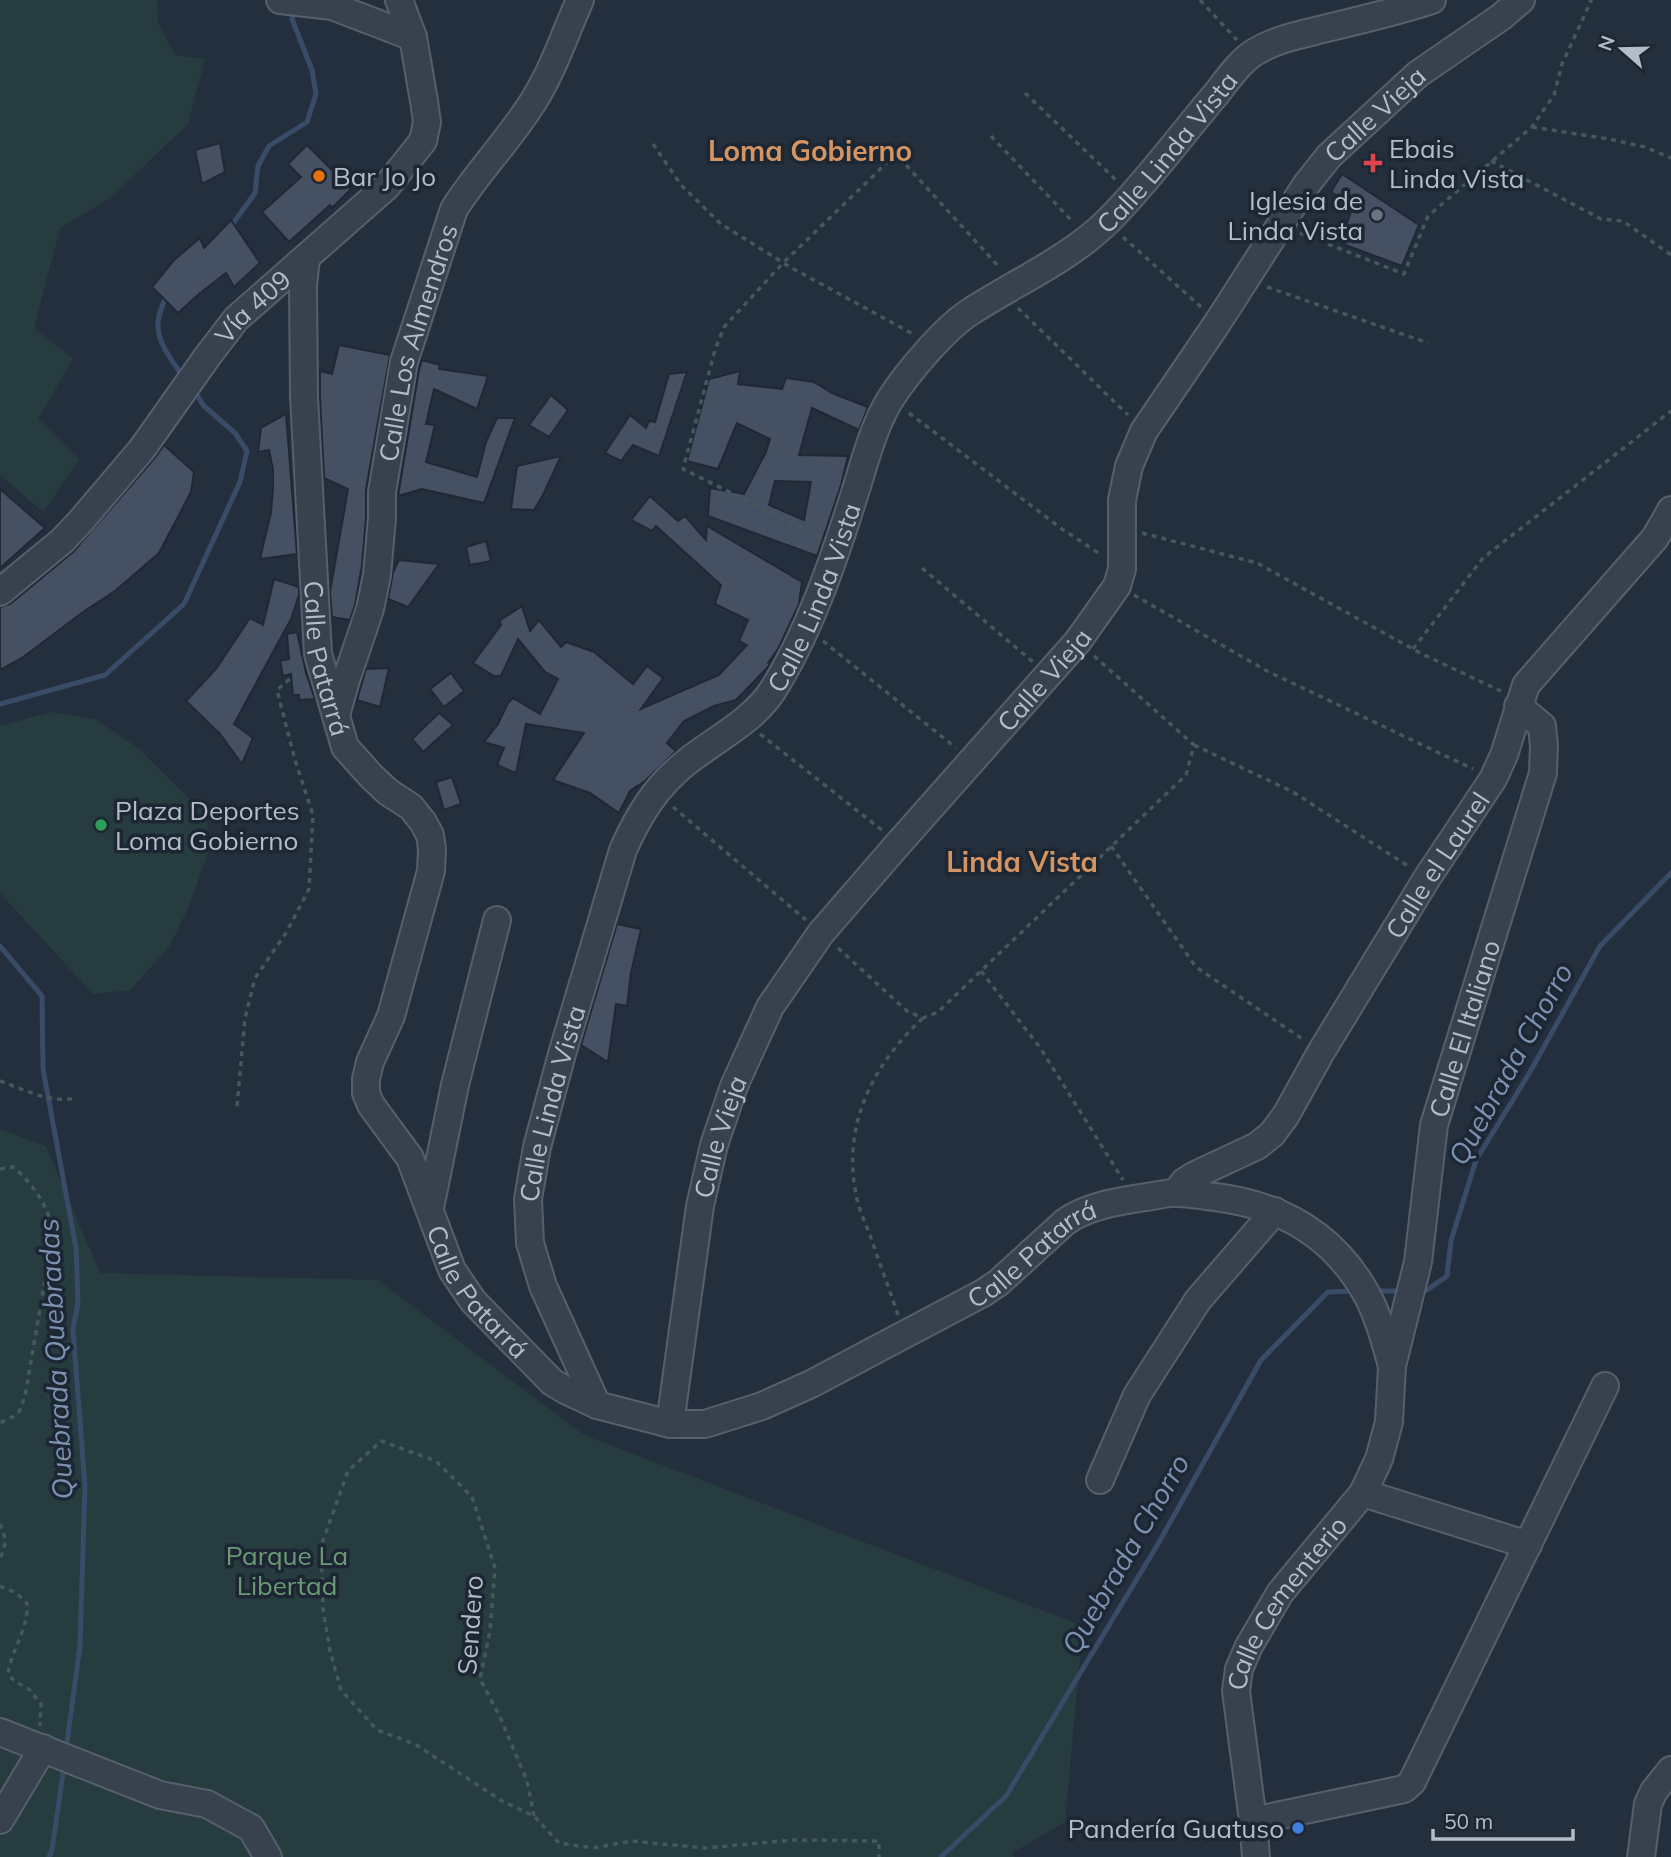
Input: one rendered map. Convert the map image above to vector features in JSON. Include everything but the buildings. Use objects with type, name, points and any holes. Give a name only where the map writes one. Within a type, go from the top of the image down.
[{"type":"street","points":[[280,0],[332,6],[413,37]]},
{"type":"street","name":"Vía 409","points":[[0,592],[71,531],[142,449],[236,319],[387,186],[423,141],[427,122],[413,37],[399,0]]},
{"type":"street","name":"Calle Los Almendros","points":[[336,715],[370,609],[377,575],[382,492],[404,362],[454,209],[528,110],[540,90],[580,0]]},
{"type":"street","name":"Calle Linda Vista","points":[[597,1405],[543,1286],[530,1243],[528,1199],[537,1147],[562,1054],[623,850],[636,820],[656,792],[687,762],[743,722],[768,698],[780,679],[806,627],[837,546],[878,422],[890,399],[934,345],[967,314],[1071,251],[1098,229],[1132,195],[1251,54],[1277,40],[1363,20],[1432,0]]},
{"type":"street","name":"Calle Vieja","points":[[670,1424],[700,1206],[714,1145],[734,1086],[770,1007],[821,933],[1078,640],[1120,577],[1122,500],[1129,466],[1144,431],[1306,185],[1329,156],[1418,74],[1501,17],[1521,0]]},
{"type":"street","name":"Calle Patarrá","points":[[306,259],[303,285],[304,397],[318,654],[345,747],[371,776],[388,792],[411,807],[423,821],[430,835],[432,849],[431,872],[391,1016],[370,1062],[366,1093],[410,1158],[452,1270],[473,1301],[552,1382],[597,1405],[670,1424],[705,1424],[762,1406],[811,1384],[983,1293],[1075,1215],[1135,1199],[1175,1193],[1228,1199],[1275,1211],[1304,1226],[1327,1243],[1367,1294],[1380,1325],[1392,1366]]},
{"type":"street","name":"Calle el Laurel","points":[[1175,1193],[1184,1182],[1195,1175],[1257,1146],[1272,1134],[1286,1115],[1321,1052],[1427,878],[1493,779],[1504,755],[1526,685],[1655,538],[1671,510]]},
{"type":"street","name":"Calle El Italiano","points":[[1392,1366],[1418,1266],[1434,1125],[1543,773],[1542,726],[1519,703]]},
{"type":"street","points":[[430,1210],[455,1085],[497,920]]},
{"type":"street","points":[[1100,1480],[1137,1395],[1198,1300],[1275,1211]]},
{"type":"street","name":"Calle Cementerio","points":[[1256,1857],[1236,1691],[1239,1669],[1249,1646],[1280,1593],[1363,1493],[1379,1459],[1389,1422],[1392,1366]]},
{"type":"street","points":[[1253,1821],[1404,1789],[1412,1782],[1605,1385]]},
{"type":"street","points":[[1363,1493],[1528,1545]]},
{"type":"street","points":[[0,1732],[160,1795],[207,1804],[251,1828],[268,1857]]},
{"type":"street","points":[[0,1820],[39,1746]]},
{"type":"street","points":[[1641,1857],[1648,1804],[1654,1791],[1671,1770]]},
{"type":"path","points":[[1200,0],[1251,54]]},
{"type":"path","points":[[1280,225],[1405,274],[1429,216],[1532,127],[1554,95],[1562,64],[1591,1],[1589,0]]},
{"type":"path","points":[[1026,93],[1132,195]]},
{"type":"path","points":[[1532,127],[1645,147],[1671,158]]},
{"type":"path","points":[[991,136],[1098,229],[1218,322]]},
{"type":"path","points":[[653,144],[681,185],[721,224],[783,263],[934,345]]},
{"type":"path","points":[[837,546],[683,469],[724,327],[783,263],[896,154],[1010,289],[1144,431]]},
{"type":"path","points":[[1491,161],[1601,219],[1623,221],[1671,256]]},
{"type":"path","points":[[1245,280],[1428,343]]},
{"type":"path","points":[[890,399],[1062,529],[1120,577],[1267,671],[1493,779]]},
{"type":"path","points":[[1413,649],[1483,558],[1671,411]]},
{"type":"path","points":[[1123,528],[1258,563],[1413,649],[1519,703]]},
{"type":"path","points":[[922,568],[1048,675]]},
{"type":"path","points":[[806,627],[971,760]]},
{"type":"path","points":[[1078,640],[1131,691],[1194,745],[1293,792],[1427,878]]},
{"type":"path","points":[[237,1106],[245,1018],[255,978],[286,933],[309,889],[313,815],[277,690],[318,654]]},
{"type":"path","points":[[743,722],[899,843]]},
{"type":"path","points":[[905,1334],[856,1195],[852,1155],[860,1107],[877,1072],[907,1033],[923,1018],[938,1012],[1186,775],[1194,745]]},
{"type":"path","points":[[656,792],[821,933],[907,1011],[923,1018]]},
{"type":"path","points":[[1111,846],[1196,967],[1321,1052]]},
{"type":"path","points":[[981,971],[1041,1049],[1135,1199]]},
{"type":"path","points":[[0,1081],[64,1101],[75,1098]]},
{"type":"path","points":[[0,1169],[13,1167],[21,1173],[33,1188],[51,1222],[48,1257],[26,1391],[17,1415],[0,1423]]},
{"type":"path","name":"Sendero","points":[[534,1816],[527,1781],[500,1717],[480,1679],[490,1632],[495,1568],[472,1497],[436,1461],[381,1441],[348,1471],[321,1546],[323,1609],[330,1651],[341,1690],[377,1730],[415,1744],[502,1801],[534,1816],[559,1843],[593,1849],[632,1841],[705,1847],[794,1840],[879,1841],[879,1857]]},
{"type":"path","points":[[0,1524],[6,1540],[0,1561]]},
{"type":"path","points":[[0,1586],[16,1593],[27,1603],[25,1622],[8,1673],[13,1681],[29,1689],[41,1704],[39,1746]]},
{"type":"green space","points":[[0,0],[157,0],[158,23],[175,55],[205,59],[188,124],[109,199],[60,228],[34,328],[73,359],[38,419],[79,460],[43,512],[0,475]]},
{"type":"green space","points":[[51,712],[97,720],[139,749],[207,816],[208,853],[189,906],[169,947],[130,990],[93,994],[0,893],[0,726]]},
{"type":"green space","name":"Parque La Libertad","points":[[0,1129],[46,1146],[100,1273],[378,1280],[584,1435],[1083,1626],[1065,1822],[1012,1853],[1015,1857],[0,1857]]},
{"type":"waterway","name":"Quebrada Quebradas","points":[[229,229],[255,193],[258,166],[269,146],[307,122],[316,94],[312,70],[292,19],[294,10]]},
{"type":"waterway","name":"Quebrada Quebradas","points":[[167,294],[158,319],[159,334],[184,378]]},
{"type":"waterway","name":"Quebrada Quebradas","points":[[0,704],[105,675],[184,604],[240,482],[247,451],[235,433],[204,406],[194,391]]},
{"type":"waterway","name":"Quebrada Chorro","points":[[1422,1290],[1427,1290],[1447,1276],[1451,1241],[1476,1160],[1530,1072],[1600,946],[1671,873]]},
{"type":"waterway","name":"Quebrada Quebradas","points":[[0,946],[42,996],[43,1069],[76,1248],[78,1303],[73,1329],[85,1487],[80,1645],[67,1743]]},
{"type":"waterway","name":"Quebrada Chorro","points":[[941,1857],[1006,1796],[1158,1544],[1261,1360],[1328,1292],[1354,1291]]},
{"type":"waterway","name":"Quebrada Chorro","points":[[1377,1291],[1403,1291]]},
{"type":"waterway","name":"Quebrada Quebradas","points":[[49,1857],[63,1773]]},
{"type":"place","name":"Ebais Linda Vista","points":[[1373,163]]},
{"type":"place","name":"Bar Jo Jo","points":[[319,176]]},
{"type":"place","name":"Iglesia de Linda Vista","points":[[1377,215]]},
{"type":"place","name":"Plaza Deportes Loma Gobierno","points":[[101,825]]},
{"type":"place","name":"Pandería Guatuso","points":[[1298,1828]]},
{"type":"district","name":"Loma Gobierno","points":[[810,150]]},
{"type":"district","name":"Linda Vista","points":[[1022,861]]}]
